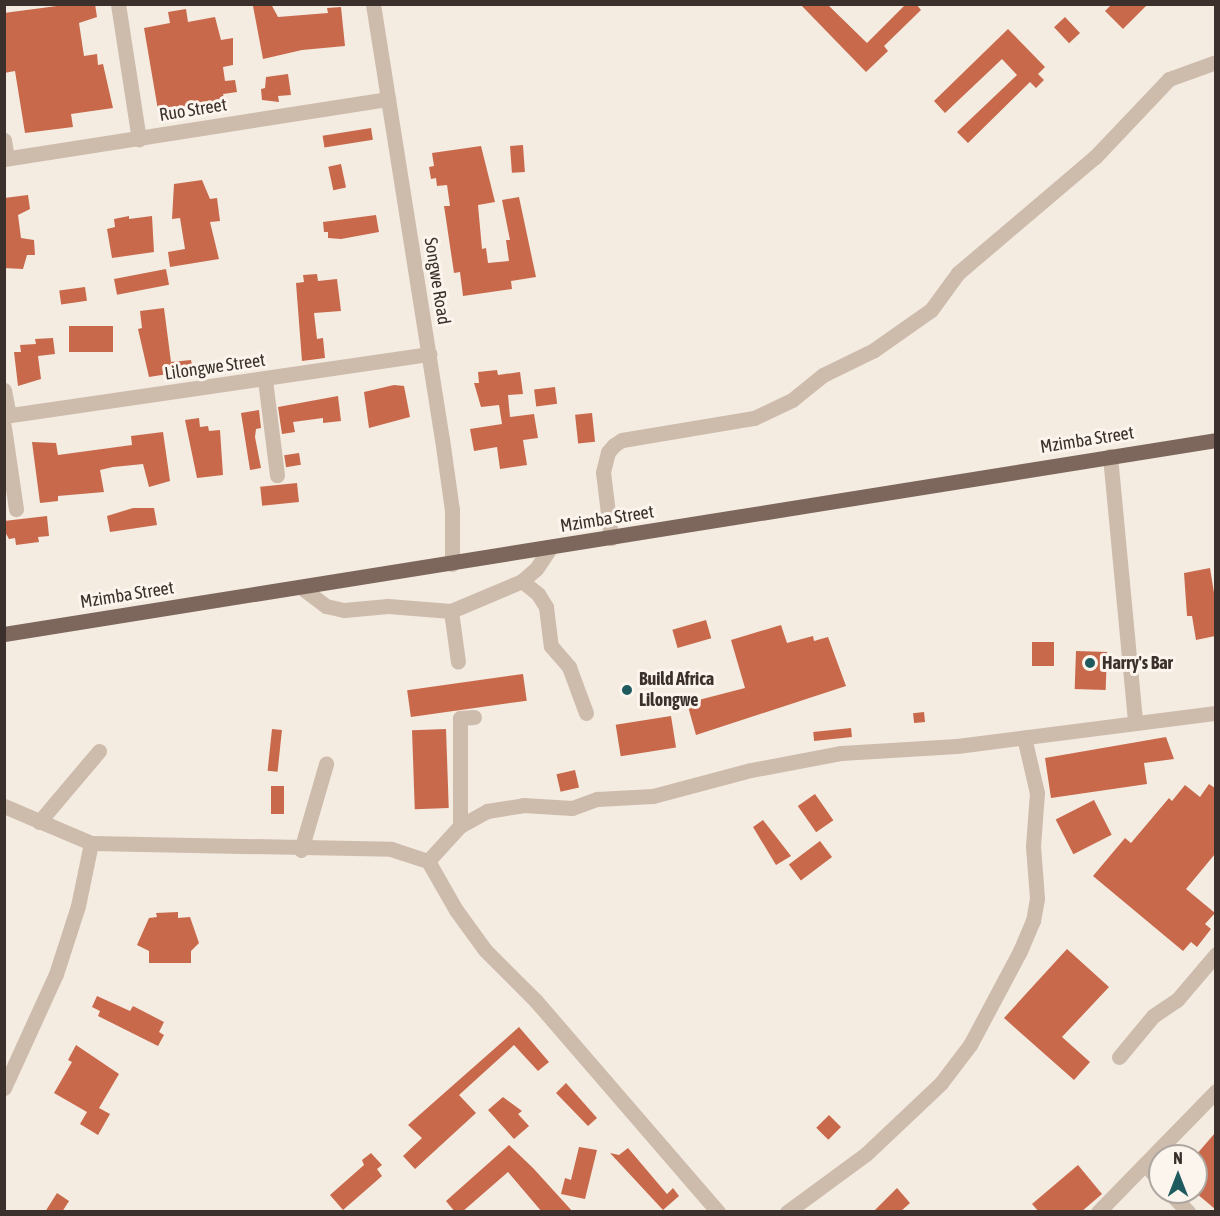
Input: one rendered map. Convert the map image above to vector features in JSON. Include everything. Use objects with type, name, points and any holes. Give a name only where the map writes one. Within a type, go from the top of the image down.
[{"type":"main road","name":"Mzimba Street","points":[[4,634],[1215,440]]},
{"type":"street","points":[[118,4],[139,139]]},
{"type":"street","name":"Songwe Road","points":[[373,4],[430,354],[452,510],[452,564]]},
{"type":"street","points":[[611,538],[603,472],[608,452],[614,445],[622,440],[754,418],[785,404],[823,375],[874,350],[931,310],[958,273],[1095,157],[1169,80],[1215,62]]},
{"type":"street","name":"Ruo Street","points":[[6,159],[388,99]]},
{"type":"street","points":[[4,140],[6,159]]},
{"type":"street","name":"Lilongwe Street","points":[[6,420],[430,354]]},
{"type":"street","points":[[265,380],[277,475]]},
{"type":"street","points":[[4,390],[16,509]]},
{"type":"street","points":[[1110,456],[1135,720]]},
{"type":"street","points":[[302,588],[326,606],[344,610],[388,606],[451,611],[522,581],[536,569],[550,548]]},
{"type":"street","points":[[522,581],[538,594],[546,607],[551,646],[568,667],[586,713]]},
{"type":"street","points":[[451,611],[458,662]]},
{"type":"street","points":[[428,861],[460,826],[487,811],[523,806],[573,808],[597,799],[653,796],[742,772],[841,753],[1024,737],[1135,720],[1215,713]]},
{"type":"street","points":[[460,826],[460,718],[474,717]]},
{"type":"street","points":[[787,1212],[866,1154],[941,1083],[970,1045],[1020,951],[1033,921],[1037,898],[1034,846],[1037,793],[1024,737]]},
{"type":"street","points":[[39,822],[99,751]]},
{"type":"street","points":[[301,850],[326,764]]},
{"type":"street","points":[[4,806],[91,843],[301,850],[391,849],[428,861],[456,910],[485,950],[536,1001],[718,1212]]},
{"type":"street","points":[[4,1088],[56,974],[78,906],[91,843]]},
{"type":"street","points":[[1119,1057],[1153,1016],[1177,1000],[1215,954]]},
{"type":"street","points":[[1098,1212],[1214,1097]]},
{"type":"street","points":[[1145,1164],[1148,1167]]},
{"type":"building","points":[[72,4],[95,4],[97,17],[79,23],[84,56],[97,54],[98,65],[103,64],[113,108],[71,114],[73,127],[25,133],[15,71],[4,73],[4,13]]},
{"type":"building","points":[[271,4],[278,17],[328,13],[327,8],[341,7],[345,46],[302,50],[263,59],[253,6]]},
{"type":"building","points":[[800,4],[827,4],[867,43],[906,4],[916,4],[921,10],[884,46],[888,51],[866,72]]},
{"type":"building","points":[[1112,4],[1148,4],[1123,29],[1105,11]]},
{"type":"building","points":[[186,9],[188,22],[215,17],[221,40],[233,38],[233,65],[223,67],[225,81],[235,80],[237,92],[223,94],[225,102],[195,106],[196,111],[159,116],[144,28],[170,23],[168,12]]},
{"type":"building","points":[[1065,17],[1080,33],[1069,43],[1054,27]]},
{"type":"building","points":[[1008,29],[1045,67],[1038,74],[1044,80],[1036,88],[1030,82],[968,143],[957,132],[1017,75],[1002,59],[945,113],[934,101]]},
{"type":"building","points":[[288,74],[291,95],[278,96],[279,102],[262,100],[261,89],[265,88],[266,77]]},
{"type":"building","points":[[371,128],[373,140],[324,148],[323,136]]},
{"type":"building","points":[[523,145],[525,172],[512,173],[510,146]]},
{"type":"building","points":[[481,146],[495,202],[478,205],[482,249],[486,248],[488,263],[509,261],[506,240],[510,240],[502,200],[519,197],[536,277],[511,281],[512,289],[463,296],[460,272],[454,273],[444,206],[450,206],[447,185],[437,186],[436,178],[431,179],[429,167],[434,166],[432,153]]},
{"type":"building","points":[[341,164],[346,187],[333,190],[328,167]]},
{"type":"building","points":[[202,180],[210,199],[217,198],[220,221],[210,222],[219,259],[170,267],[168,252],[185,249],[180,218],[172,219],[174,184]]},
{"type":"building","points":[[28,195],[30,209],[18,215],[21,238],[34,240],[35,255],[27,255],[23,269],[4,268],[4,198]]},
{"type":"building","points":[[376,215],[379,232],[341,239],[328,238],[328,232],[324,232],[323,222]]},
{"type":"building","points":[[129,216],[129,219],[152,216],[154,252],[112,258],[107,229],[115,227],[114,219]]},
{"type":"building","points":[[166,269],[169,285],[117,295],[114,279]]},
{"type":"building","points":[[317,274],[318,281],[337,279],[341,311],[314,313],[317,339],[323,338],[325,358],[302,361],[296,283],[304,282],[303,275]]},
{"type":"building","points":[[85,287],[87,301],[61,304],[59,291]]},
{"type":"building","points":[[164,308],[171,362],[191,360],[193,370],[149,377],[138,329],[142,328],[140,311]]},
{"type":"building","points":[[69,326],[113,326],[113,352],[69,352]]},
{"type":"building","points":[[53,338],[55,354],[38,356],[41,379],[18,386],[14,352],[21,352],[20,345],[36,344],[35,339]]},
{"type":"building","points":[[497,370],[498,375],[520,372],[523,394],[508,395],[510,417],[534,414],[538,438],[523,440],[527,465],[500,469],[497,447],[474,451],[470,429],[502,424],[499,405],[481,407],[474,383],[479,383],[478,372]]},
{"type":"building","points":[[394,385],[404,386],[410,417],[369,428],[364,392]]},
{"type":"building","points":[[555,387],[557,404],[536,406],[534,390]]},
{"type":"building","points":[[338,396],[341,421],[323,423],[323,418],[293,422],[295,432],[282,434],[278,407]]},
{"type":"building","points":[[259,410],[261,428],[256,429],[255,437],[261,468],[250,470],[241,413]]},
{"type":"building","points":[[592,413],[595,442],[578,444],[575,415]]},
{"type":"building","points":[[199,418],[200,427],[208,426],[209,431],[220,430],[223,475],[197,478],[185,420]]},
{"type":"building","points":[[163,432],[170,481],[149,487],[143,464],[113,467],[100,470],[104,492],[58,496],[58,501],[40,503],[32,442],[56,443],[58,455],[132,445],[131,436]]},
{"type":"building","points":[[299,453],[301,465],[286,467],[284,455]]},
{"type":"building","points":[[297,483],[299,502],[262,506],[260,487]]},
{"type":"building","points":[[133,508],[154,508],[157,525],[110,532],[107,516]]},
{"type":"building","points":[[47,516],[49,536],[38,537],[39,542],[16,545],[15,538],[9,539],[5,532],[4,521]]},
{"type":"building","points":[[1210,568],[1215,599],[1215,636],[1196,640],[1192,616],[1187,616],[1184,573]]},
{"type":"building","points":[[706,620],[711,638],[678,648],[672,630]]},
{"type":"building","points":[[781,625],[787,643],[813,636],[814,641],[828,637],[846,686],[696,735],[687,703],[745,688],[731,640]]},
{"type":"building","points":[[1032,642],[1054,642],[1054,666],[1032,666]]},
{"type":"building","points":[[1076,651],[1107,652],[1106,690],[1075,689]]},
{"type":"building","points":[[523,674],[527,701],[411,717],[407,690]]},
{"type":"building","points":[[924,712],[925,722],[914,723],[913,713]]},
{"type":"building","points":[[671,716],[676,748],[621,756],[616,725]]},
{"type":"building","points":[[851,728],[852,737],[814,741],[813,732]]},
{"type":"building","points":[[272,729],[282,730],[278,772],[268,771]]},
{"type":"building","points":[[446,729],[449,808],[415,809],[412,730]]},
{"type":"building","points":[[1166,737],[1174,759],[1144,763],[1147,784],[1051,798],[1045,758]]},
{"type":"building","points":[[575,770],[579,788],[561,792],[556,774]]},
{"type":"building","points":[[1209,784],[1215,788],[1215,854],[1186,889],[1215,913],[1205,924],[1211,929],[1197,947],[1191,942],[1183,951],[1093,876],[1125,838],[1131,843],[1169,798],[1172,801],[1185,785],[1200,797]]},
{"type":"building","points":[[271,786],[284,786],[284,814],[271,814]]},
{"type":"building","points":[[815,794],[833,820],[816,832],[798,806]]},
{"type":"building","points":[[1094,800],[1112,835],[1073,854],[1056,820]]},
{"type":"building","points":[[763,820],[791,856],[776,865],[753,827]]},
{"type":"building","points":[[820,841],[832,857],[801,880],[789,864]]},
{"type":"building","points":[[178,912],[178,918],[190,917],[199,943],[191,951],[191,963],[149,963],[149,951],[137,945],[149,918],[157,917],[156,913]]},
{"type":"building","points":[[1067,949],[1109,987],[1062,1037],[1090,1062],[1074,1080],[1004,1018]]},
{"type":"building","points":[[97,996],[130,1011],[133,1006],[164,1022],[159,1032],[164,1035],[158,1046],[98,1016],[100,1011],[92,1007]]},
{"type":"building","points":[[519,1027],[549,1062],[538,1071],[514,1045],[459,1095],[476,1113],[415,1169],[403,1156],[422,1138],[408,1125]]},
{"type":"building","points":[[76,1045],[119,1074],[99,1108],[110,1114],[98,1135],[80,1124],[87,1112],[54,1093],[72,1062],[68,1060]]},
{"type":"building","points":[[566,1083],[597,1118],[588,1126],[556,1093]]},
{"type":"building","points":[[503,1097],[522,1111],[518,1114],[529,1126],[514,1139],[488,1110]]},
{"type":"building","points":[[829,1115],[841,1127],[828,1140],[816,1128]]},
{"type":"building","points":[[1215,1133],[1215,1209],[1208,1203],[1208,1144],[1206,1144]]},
{"type":"building","points":[[509,1145],[573,1212],[542,1212],[508,1172],[462,1212],[455,1212],[446,1201]]},
{"type":"building","points":[[579,1147],[597,1150],[585,1199],[561,1194],[565,1178],[571,1180]]},
{"type":"building","points":[[628,1148],[667,1194],[673,1188],[679,1196],[663,1210],[610,1153],[619,1155]]},
{"type":"building","points":[[371,1153],[382,1165],[377,1169],[382,1176],[343,1210],[330,1195],[364,1165],[362,1160]]},
{"type":"building","points":[[1078,1165],[1102,1194],[1081,1212],[1039,1212],[1032,1204]]},
{"type":"building","points":[[897,1188],[910,1203],[900,1212],[873,1212]]},
{"type":"building","points":[[57,1193],[69,1201],[62,1212],[45,1212]]},
{"type":"place","name":"Harry's Bar","points":[[1090,663]]},
{"type":"place","name":"Build Africa Lilongwe","points":[[627,690]]}]
